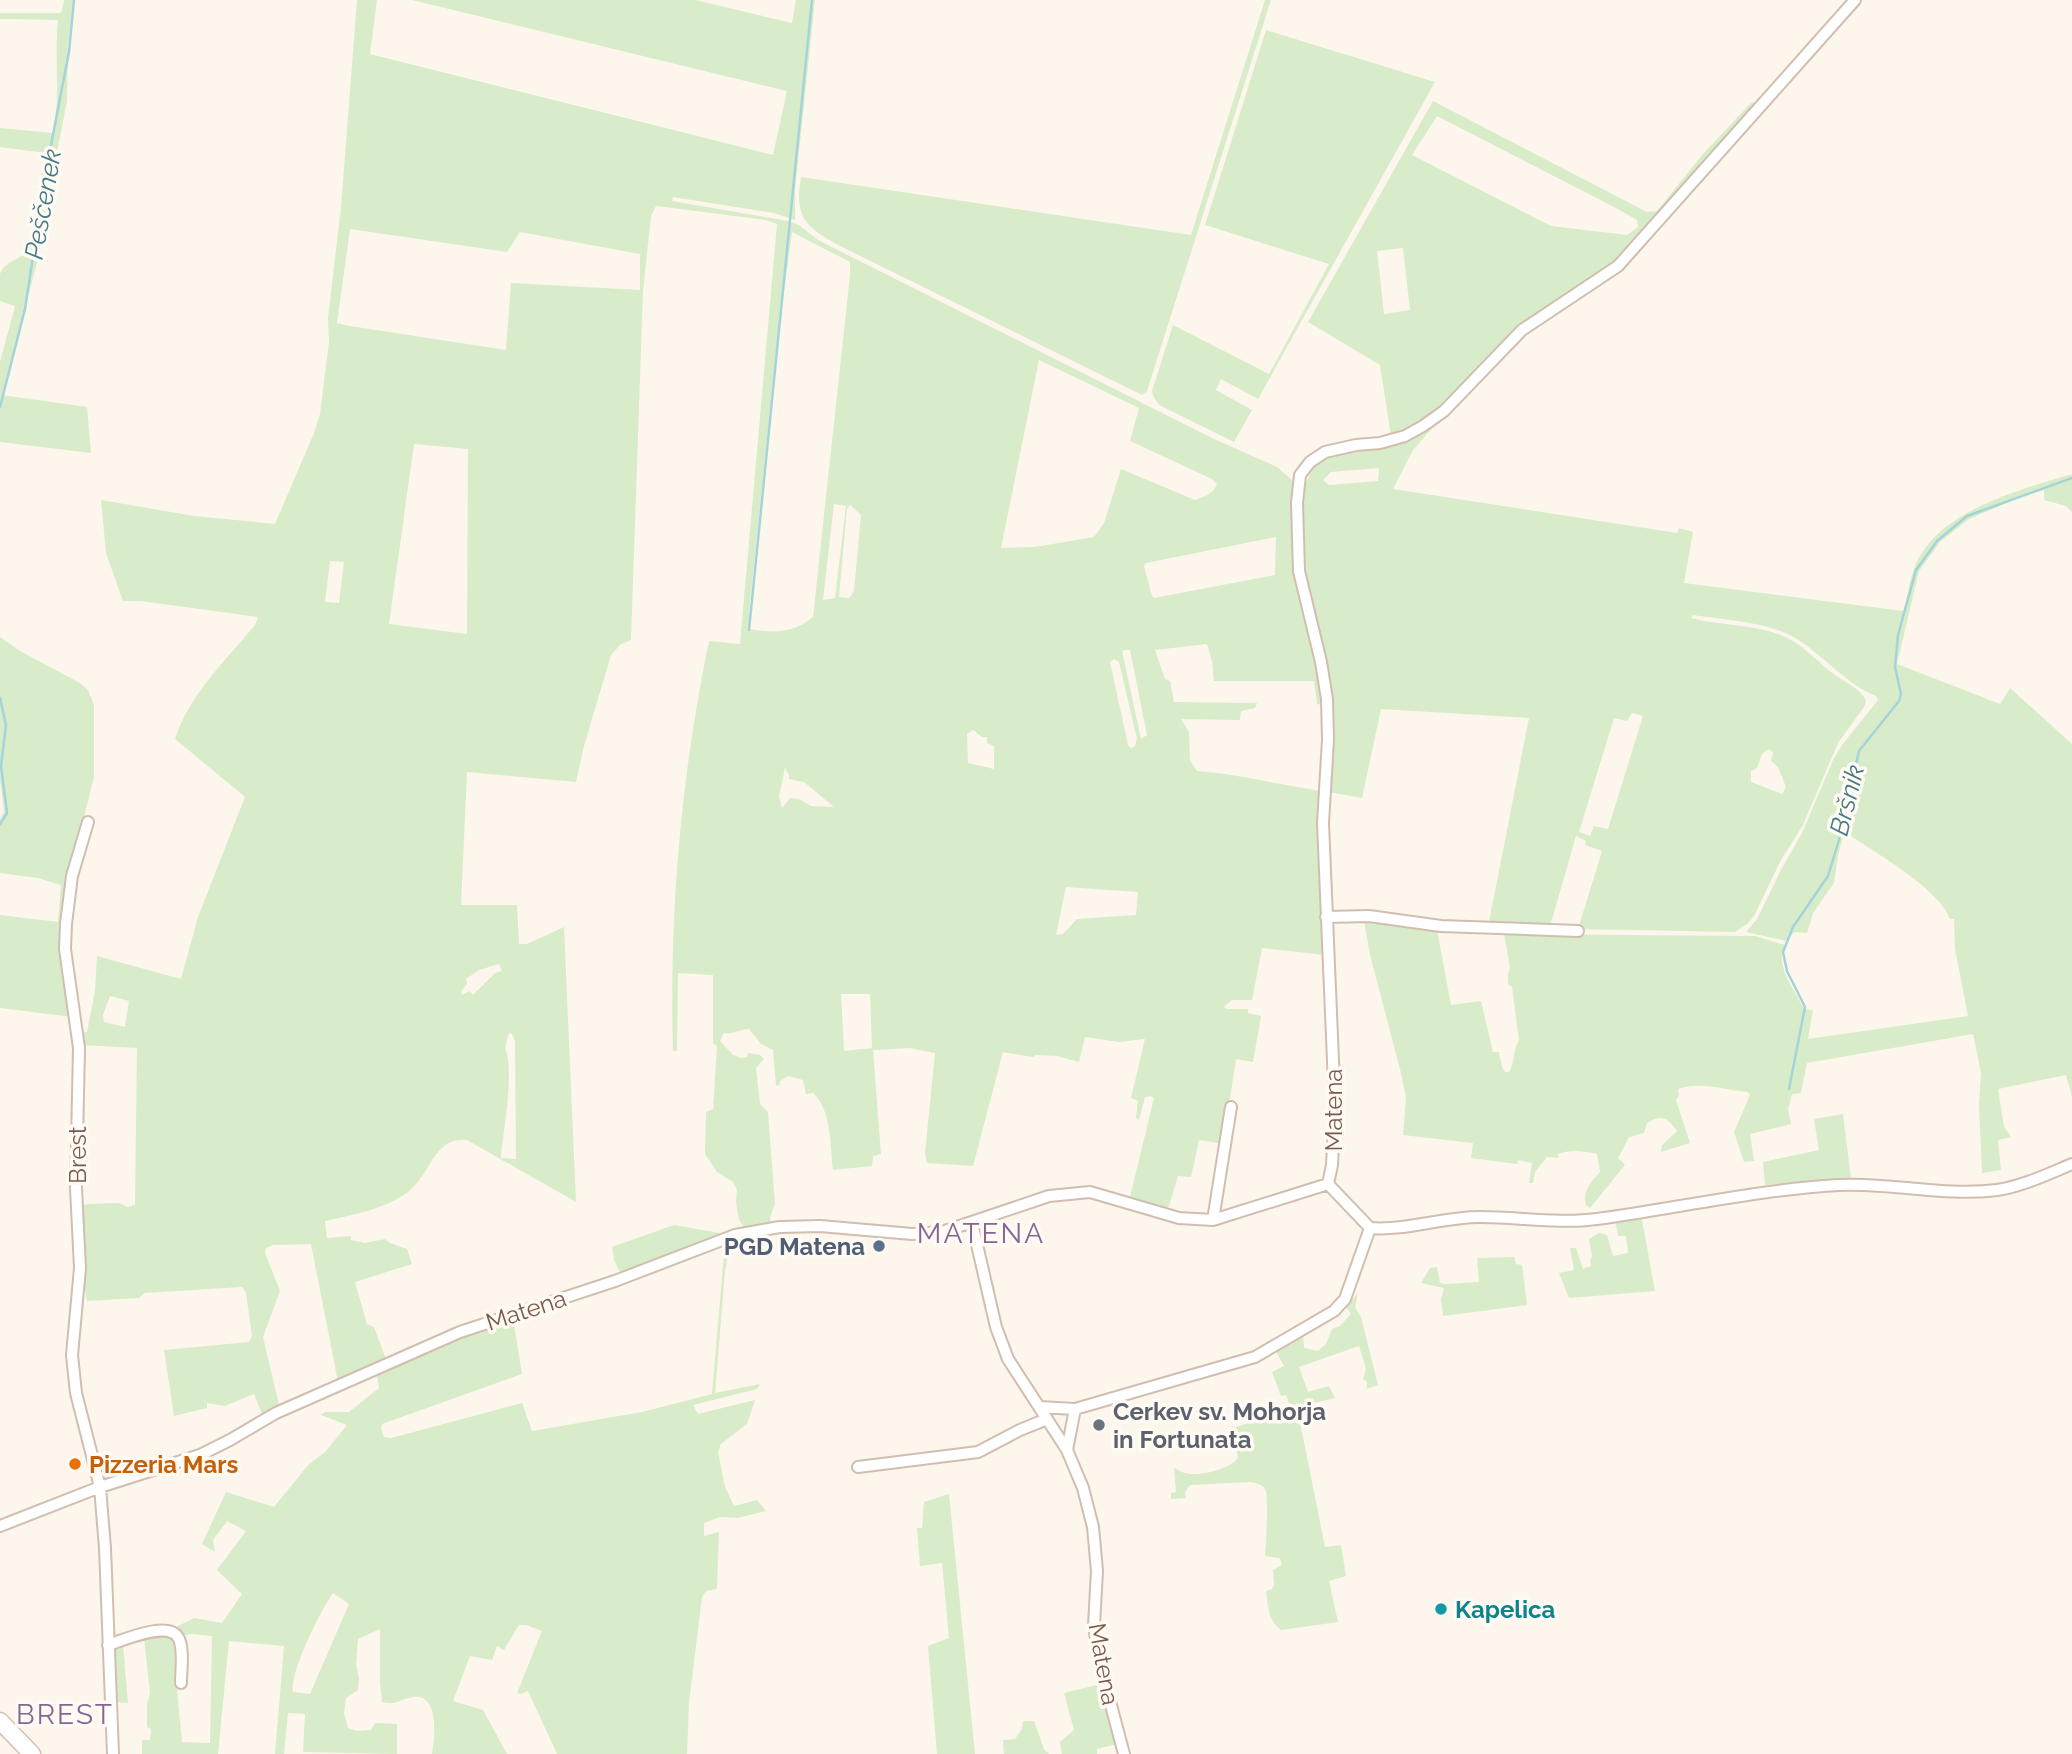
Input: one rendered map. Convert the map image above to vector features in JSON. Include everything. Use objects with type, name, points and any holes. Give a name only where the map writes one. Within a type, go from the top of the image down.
[{"type":"street","name":"Matena","points":[[100,1487],[200,1455],[276,1413],[460,1332],[615,1281],[735,1235],[780,1227],[807,1226],[912,1234],[942,1232],[1049,1196],[1078,1192],[1090,1192],[1180,1218],[1213,1220],[1328,1184],[1334,1147],[1335,1108],[1322,823],[1328,740],[1327,699],[1321,662],[1298,571],[1297,503],[1300,475],[1310,461],[1325,452],[1380,443],[1405,436],[1423,426],[1444,411],[1522,330],[1618,266],[1854,0]]},
{"type":"street","name":"Brest","points":[[88,822],[72,876],[65,949],[79,1048],[76,1188],[80,1268],[72,1355],[76,1393],[100,1487],[113,1754]]},
{"type":"street","points":[[1326,917],[1369,916],[1441,926],[1578,931]]},
{"type":"street","points":[[1213,1220],[1231,1107]]},
{"type":"street","points":[[1328,1184],[1370,1228],[1386,1229],[1480,1217],[1539,1221],[1595,1219],[1765,1193],[1839,1185],[1883,1185],[1972,1192],[1999,1190],[2026,1183],[2072,1164]]},
{"type":"street","name":"Matena","points":[[972,1223],[1000,1338],[1008,1359],[1067,1450],[1083,1488],[1093,1527],[1097,1571],[1094,1625],[1099,1660],[1124,1754]]},
{"type":"street","points":[[1040,1407],[1075,1409],[1255,1357],[1334,1311],[1346,1299],[1370,1228]]},
{"type":"street","points":[[1067,1450],[1075,1409]]},
{"type":"street","points":[[858,1467],[978,1452],[1047,1419]]},
{"type":"street","points":[[0,1525],[100,1487]]},
{"type":"street","points":[[108,1644],[162,1629],[174,1632],[180,1641],[181,1683]]},
{"type":"street","points":[[0,1721],[32,1754]]},
{"type":"green space","points":[[64,0],[73,0],[68,46],[67,101],[47,203],[44,236],[2,395],[87,407],[91,453],[0,442],[0,362],[15,306],[0,301],[0,274],[5,266],[24,254],[31,245],[37,222],[46,153],[0,147],[0,128],[53,133],[57,105],[58,20],[0,19],[0,13],[61,13]]},
{"type":"green space","points":[[357,0],[377,0],[370,54],[773,155],[787,91],[412,0],[695,0],[792,23],[796,0],[815,0],[795,190],[795,220],[774,213],[673,197],[672,201],[799,225],[818,240],[1212,438],[1277,467],[1292,480],[1293,554],[1317,663],[1323,705],[1317,704],[1314,681],[1214,681],[1207,644],[1155,650],[1165,679],[1170,681],[1174,702],[1257,703],[1255,708],[1241,711],[1240,720],[1181,719],[1189,732],[1190,760],[1197,771],[1320,791],[1318,822],[1325,955],[1262,948],[1252,1000],[1232,1000],[1224,1007],[1248,1009],[1248,1013],[1261,1016],[1253,1062],[1236,1059],[1223,1144],[1199,1140],[1191,1177],[1178,1176],[1169,1206],[1165,1208],[1130,1197],[1154,1098],[1145,1097],[1139,1120],[1136,1118],[1138,1101],[1131,1098],[1145,1039],[1119,1042],[1085,1037],[1079,1062],[1057,1056],[1033,1057],[1003,1052],[973,1166],[927,1163],[925,1153],[935,1053],[910,1048],[873,1050],[881,1154],[873,1156],[872,1166],[833,1170],[827,1119],[819,1100],[813,1093],[806,1094],[803,1080],[788,1076],[780,1081],[779,1086],[776,1085],[773,1050],[761,1044],[749,1029],[724,1033],[720,1041],[733,1055],[742,1058],[747,1057],[748,1053],[760,1055],[764,1059],[756,1068],[760,1104],[768,1112],[775,1204],[770,1217],[771,1223],[744,1227],[739,1220],[737,1190],[733,1182],[717,1172],[705,1154],[706,1112],[713,1109],[717,1046],[713,1043],[713,975],[678,973],[677,1051],[673,1051],[675,896],[684,794],[709,641],[740,644],[777,224],[765,220],[656,206],[651,216],[643,291],[631,640],[621,644],[611,655],[576,782],[467,772],[461,905],[517,905],[519,944],[527,944],[564,927],[576,1202],[467,1140],[447,1144],[417,1184],[400,1197],[369,1210],[325,1221],[327,1238],[351,1236],[351,1240],[365,1243],[385,1239],[407,1249],[412,1264],[355,1282],[367,1324],[374,1327],[386,1359],[338,1382],[311,1244],[273,1245],[266,1248],[265,1253],[280,1291],[263,1337],[280,1409],[263,1417],[254,1394],[225,1406],[207,1403],[207,1408],[174,1416],[164,1350],[249,1342],[252,1336],[246,1293],[242,1287],[144,1293],[139,1298],[87,1301],[83,1278],[82,1208],[89,1204],[119,1203],[127,1207],[135,1205],[137,1048],[80,1045],[81,1033],[87,1032],[95,991],[97,956],[181,979],[198,917],[245,797],[175,739],[199,693],[255,625],[258,617],[141,601],[123,601],[106,553],[101,500],[194,516],[275,524],[320,414],[341,207]],"holes":[[[350,229],[507,252],[520,232],[640,254],[640,290],[511,283],[506,350],[337,323]],[[792,232],[850,262],[813,617],[798,627],[782,631],[749,629],[775,360]],[[1039,360],[1139,408],[1130,441],[1212,479],[1217,484],[1211,492],[1195,500],[1121,469],[1104,523],[1094,537],[1035,547],[1001,548]],[[414,444],[468,449],[467,634],[389,624]],[[834,504],[846,506],[835,598],[823,600]],[[850,505],[861,515],[854,591],[849,598],[839,597],[847,509]],[[1276,537],[1275,575],[1154,598],[1144,566],[1146,563]],[[330,561],[344,562],[339,603],[325,602]],[[1125,650],[1130,650],[1147,735],[1141,739],[1122,651]],[[1114,659],[1119,662],[1137,739],[1135,746],[1131,748],[1128,745],[1110,662]],[[973,730],[982,737],[987,737],[987,743],[994,746],[994,769],[968,763],[967,734]],[[785,768],[789,779],[804,782],[834,807],[811,806],[799,799],[790,798],[782,808],[779,796]],[[1066,887],[1138,892],[1136,915],[1077,919],[1063,934],[1056,935]],[[499,964],[502,971],[495,973],[473,995],[470,991],[462,995],[461,991],[467,984],[466,979],[479,970]],[[841,994],[870,994],[872,1048],[844,1051]],[[110,996],[129,1001],[125,1027],[104,1022],[103,1015]],[[509,1033],[515,1041],[516,1159],[501,1158],[509,1071],[505,1048]]]},
{"type":"green space","points":[[1265,0],[1271,0],[1147,391],[1142,395],[840,246],[811,227],[801,212],[801,177],[1191,235]]},
{"type":"green space","points":[[1266,30],[1435,82],[1258,399],[1221,379],[1216,390],[1252,410],[1234,442],[1159,405],[1152,391],[1173,325],[1269,374],[1329,264],[1205,225]]},
{"type":"green space","points":[[1433,101],[1647,212],[1657,211],[1703,154],[1750,104],[1753,102],[1755,105],[1623,255],[1588,282],[1536,313],[1435,412],[1414,426],[1391,436],[1380,365],[1308,322]],"holes":[[[1437,116],[1616,208],[1637,220],[1638,227],[1627,235],[1551,226],[1412,155]],[[1403,248],[1410,310],[1384,314],[1377,251]]]},
{"type":"green space","points":[[1435,425],[1413,450],[1393,489],[1677,533],[1679,528],[1693,532],[1684,583],[1903,611],[1914,569],[1925,549],[1940,532],[1981,506],[2028,487],[2072,474],[2072,512],[2066,506],[2044,500],[2044,490],[1969,519],[1940,542],[1919,571],[1897,664],[2000,704],[2010,688],[2072,744],[2072,1097],[2066,1075],[1998,1089],[2004,1127],[2011,1137],[1998,1140],[2001,1170],[1982,1173],[1979,1104],[1981,1073],[1973,1034],[1807,1063],[1801,1093],[1792,1094],[1788,1109],[1791,1124],[1750,1134],[1754,1161],[1744,1162],[1734,1132],[1750,1095],[1748,1092],[1704,1086],[1678,1089],[1676,1100],[1690,1143],[1661,1152],[1662,1145],[1677,1131],[1664,1118],[1647,1123],[1644,1133],[1629,1137],[1618,1158],[1625,1165],[1590,1208],[1586,1205],[1585,1195],[1600,1172],[1597,1154],[1573,1151],[1558,1154],[1558,1158],[1547,1157],[1535,1172],[1533,1183],[1529,1183],[1532,1163],[1518,1160],[1517,1164],[1471,1158],[1473,1143],[1403,1135],[1406,1098],[1370,955],[1364,920],[1437,930],[1451,1005],[1481,1001],[1493,1052],[1499,1052],[1505,1072],[1509,1072],[1511,1068],[1519,1040],[1512,987],[1508,984],[1510,967],[1504,934],[1755,936],[1785,945],[1782,961],[1787,978],[1804,1009],[1813,1010],[1808,1039],[1968,1016],[1955,949],[1954,919],[1950,919],[1944,907],[1920,883],[1846,833],[1838,856],[1834,883],[1813,913],[1807,933],[1794,932],[1787,941],[1746,932],[1757,919],[1802,833],[1833,760],[1878,700],[1786,633],[1747,622],[1693,615],[1691,618],[1758,629],[1784,637],[1796,643],[1858,690],[1866,701],[1838,743],[1803,825],[1781,860],[1754,916],[1735,932],[1578,929],[1602,851],[1585,845],[1586,841],[1576,836],[1549,930],[1488,927],[1529,718],[1381,709],[1362,798],[1328,792],[1332,749],[1331,723],[1305,585],[1301,545],[1301,509],[1307,480],[1321,460],[1329,455],[1347,450],[1393,446]],"holes":[[[1379,468],[1378,481],[1329,485],[1323,480],[1331,472]],[[1632,713],[1643,716],[1608,829],[1594,826],[1590,836],[1579,832],[1614,718],[1627,721]],[[1769,749],[1773,753],[1771,761],[1778,767],[1786,787],[1782,794],[1751,782],[1751,771],[1757,768],[1762,754]]]},
{"type":"green space","points":[[0,637],[20,651],[80,683],[88,690],[94,705],[94,777],[66,888],[72,1017],[0,1008],[0,915],[58,922],[61,885],[38,878],[0,873],[0,819],[4,812],[0,780]]},
{"type":"green space","points":[[1843,1114],[1851,1179],[1765,1185],[1763,1162],[1819,1150],[1814,1119]]},
{"type":"green space","points":[[1641,1214],[1655,1291],[1569,1298],[1559,1273],[1574,1270],[1570,1248],[1576,1248],[1583,1269],[1591,1266],[1589,1239],[1599,1233],[1607,1235],[1613,1256],[1628,1253],[1626,1236],[1618,1236],[1615,1218]]},
{"type":"green space","points":[[674,1225],[725,1234],[628,1272],[619,1271],[612,1247]]},
{"type":"green space","points":[[730,1242],[725,1271],[715,1393],[760,1384],[757,1389],[693,1405],[698,1414],[755,1400],[747,1424],[721,1444],[718,1452],[725,1487],[734,1506],[757,1500],[766,1511],[737,1518],[720,1517],[704,1523],[704,1536],[719,1532],[717,1589],[706,1591],[702,1597],[689,1703],[687,1754],[557,1754],[528,1691],[517,1693],[542,1631],[519,1625],[504,1650],[497,1646],[492,1660],[470,1656],[453,1701],[483,1710],[507,1754],[432,1754],[433,1716],[426,1700],[419,1697],[394,1703],[382,1702],[380,1629],[358,1639],[358,1690],[346,1698],[344,1713],[348,1728],[357,1731],[371,1730],[375,1723],[397,1724],[397,1754],[303,1752],[305,1714],[288,1713],[284,1754],[275,1754],[284,1646],[229,1641],[218,1754],[142,1754],[142,1740],[150,1740],[151,1729],[147,1727],[150,1692],[144,1638],[170,1634],[179,1645],[177,1689],[182,1742],[210,1743],[212,1636],[182,1636],[172,1629],[194,1618],[222,1623],[242,1594],[217,1570],[246,1531],[227,1521],[213,1540],[215,1552],[202,1544],[226,1492],[274,1507],[309,1464],[325,1452],[347,1425],[321,1415],[325,1412],[349,1412],[379,1388],[377,1374],[459,1337],[513,1318],[522,1374],[382,1424],[384,1437],[391,1438],[522,1403],[532,1431],[642,1412],[712,1394],[725,1243]],"holes":[[[333,1593],[349,1604],[310,1694],[293,1692],[301,1657]]]},
{"type":"green space","points":[[1514,1257],[1516,1264],[1522,1265],[1527,1305],[1443,1316],[1441,1299],[1444,1288],[1421,1283],[1430,1268],[1437,1267],[1440,1283],[1479,1282],[1477,1258]]},
{"type":"green space","points":[[1358,1293],[1355,1307],[1361,1317],[1378,1385],[1367,1389],[1367,1382],[1363,1379],[1366,1369],[1359,1346],[1299,1367],[1308,1392],[1329,1386],[1335,1398],[1297,1407],[1325,1547],[1341,1545],[1346,1576],[1329,1581],[1338,1622],[1281,1630],[1271,1618],[1266,1591],[1274,1585],[1273,1570],[1282,1565],[1280,1558],[1265,1556],[1265,1489],[1250,1482],[1190,1485],[1185,1492],[1186,1498],[1171,1499],[1171,1493],[1176,1492],[1174,1468],[1196,1474],[1229,1465],[1238,1458],[1233,1428],[1291,1409],[1286,1395],[1281,1396],[1272,1372],[1284,1366],[1275,1350],[1303,1335],[1304,1348],[1318,1351],[1326,1344],[1332,1329],[1340,1326],[1351,1314],[1346,1307]]},
{"type":"green space","points":[[949,1494],[975,1754],[937,1754],[928,1646],[949,1638],[942,1563],[920,1566],[917,1528],[922,1528],[924,1502]]},
{"type":"green space","points":[[123,1644],[128,1703],[115,1702],[113,1648]]},
{"type":"green space","points":[[1101,1684],[1117,1744],[1097,1749],[1097,1754],[1062,1754],[1060,1742],[1074,1730],[1064,1693]]},
{"type":"green space","points":[[1023,1721],[1034,1721],[1044,1749],[1049,1754],[1004,1754],[1003,1740],[1015,1739],[1022,1729]]},
{"type":"waterway","name":"Peščenek","points":[[0,407],[25,309],[46,171],[69,52],[74,0]]},
{"type":"waterway","points":[[749,630],[812,0]]},
{"type":"waterway","name":"Bršnik","points":[[1789,1089],[1805,1007],[1787,971],[1783,952],[1793,927],[1828,876],[1859,751],[1899,701],[1901,694],[1895,667],[1898,635],[1916,570],[1937,541],[1967,516],[2072,478]]},
{"type":"waterway","name":"Peščenek","points":[[0,698],[6,725],[1,766],[7,813],[0,824]]},
{"type":"place","name":"PGD Matena","points":[[879,1246]]},
{"type":"place","name":"Cerkev sv. Mohorja in Fortunata","points":[[1099,1425]]},
{"type":"place","name":"Pizzeria Mars","points":[[75,1464]]},
{"type":"place","name":"Kapelica","points":[[1441,1609]]},
{"type":"district","name":"MATENA","points":[[981,1233]]},
{"type":"district","name":"BREST","points":[[65,1714]]}]
